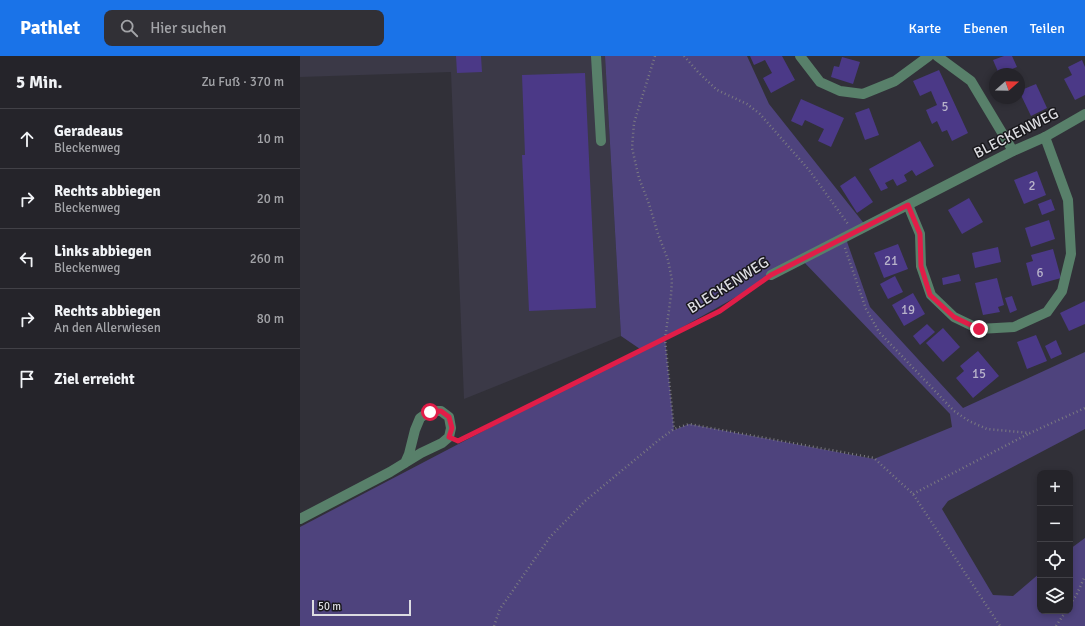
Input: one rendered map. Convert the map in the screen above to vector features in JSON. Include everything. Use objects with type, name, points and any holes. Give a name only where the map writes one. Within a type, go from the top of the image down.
[{"type":"street","points":[[596,56],[601,141]]},
{"type":"street","points":[[800,56],[820,82],[840,91],[863,94],[895,81],[929,56]]},
{"type":"street","points":[[937,56],[971,81],[1013,151]]},
{"type":"street","name":"BLECKENWEG","points":[[771,275],[1013,151],[1045,137],[1085,114]]},
{"type":"street","points":[[908,205],[920,234],[921,266],[930,295],[954,317],[979,329],[1014,327],[1047,312],[1062,291],[1071,254],[1068,200],[1045,137]]},
{"type":"street","points":[[300,519],[390,472],[405,463],[421,453],[454,439],[449,417],[441,411],[430,412],[420,418],[405,463]]},
{"type":"path","points":[[655,56],[634,123],[632,148],[639,178],[668,260],[672,280],[665,339],[674,430]]},
{"type":"path","points":[[684,56],[717,90],[747,104],[760,114],[809,170],[837,210],[855,232]]},
{"type":"path","points":[[842,238],[866,309],[879,332],[954,411],[969,421],[987,429],[1030,433]]},
{"type":"path","name":"BLECKENWEG","points":[[454,439],[665,339],[720,311],[771,275]]},
{"type":"path","points":[[913,494],[1030,433],[1085,408]]},
{"type":"path","points":[[494,626],[500,609],[550,537],[585,502],[660,439],[674,430],[689,424],[874,458],[913,494],[1000,626]]},
{"type":"path","points":[[1073,600],[1085,576]]},
{"type":"path","points":[[1056,626],[1064,614]]},
{"type":"shaded area","points":[[300,56],[605,56],[621,336],[464,399],[451,72],[300,77]]},
{"type":"shaded area","points":[[605,56],[747,56],[769,104],[866,226],[845,236],[870,307],[963,408],[1085,352],[1085,429],[948,501],[942,509],[993,595],[1013,596],[1037,576],[1037,614],[1073,614],[1073,547],[1085,538],[1085,626],[300,626],[300,527],[640,349],[621,336]],"holes":[[[802,260],[950,414],[952,427],[874,459],[689,424],[674,430],[665,337]]]},
{"type":"building","points":[[456,56],[481,56],[482,72],[457,73]]},
{"type":"building","points":[[750,56],[782,56],[795,80],[771,93],[763,78],[772,73],[765,60],[754,65]]},
{"type":"building","points":[[1004,56],[1012,56],[1017,67],[996,68],[993,60]]},
{"type":"building","points":[[842,57],[860,62],[853,84],[831,77],[834,66],[839,67]]},
{"type":"building","points":[[1082,60],[1085,67],[1085,95],[1075,100],[1064,79],[1072,75],[1068,67]]},
{"type":"building","points":[[939,70],[968,133],[952,141],[947,130],[942,132],[937,121],[932,124],[926,110],[937,105],[931,91],[920,96],[913,81]]},
{"type":"building","points":[[585,73],[596,308],[529,311],[522,155],[525,155],[522,75]]},
{"type":"building","points":[[1036,84],[1047,108],[1031,116],[1025,104],[1025,89]]},
{"type":"building","points":[[801,99],[844,118],[831,147],[818,141],[824,129],[805,120],[802,126],[791,121]]},
{"type":"building","points":[[869,108],[879,135],[865,140],[855,113]]},
{"type":"building","points":[[920,141],[934,166],[916,176],[912,170],[904,175],[907,181],[897,186],[893,179],[885,183],[888,188],[881,191],[869,169]]},
{"type":"building","points":[[1037,171],[1046,195],[1024,204],[1014,180]]},
{"type":"building","points":[[855,176],[873,202],[857,213],[840,186]]},
{"type":"building","points":[[969,198],[983,222],[962,234],[948,210]]},
{"type":"building","points":[[1051,199],[1055,210],[1042,215],[1038,204]]},
{"type":"building","points":[[1049,220],[1055,239],[1031,247],[1025,228]]},
{"type":"building","points":[[898,244],[908,269],[884,278],[874,253]]},
{"type":"building","points":[[998,247],[1001,262],[975,268],[972,253]]},
{"type":"building","points":[[1053,249],[1061,278],[1032,286],[1026,263],[1033,261],[1031,255]]},
{"type":"building","points":[[959,274],[961,281],[943,285],[942,278]]},
{"type":"building","points":[[895,276],[903,292],[888,299],[880,284]]},
{"type":"building","points":[[997,278],[1004,305],[998,307],[1000,312],[983,315],[975,283]]},
{"type":"building","points":[[913,293],[925,314],[904,326],[892,305]]},
{"type":"building","points":[[1012,296],[1017,310],[1010,313],[1005,298]]},
{"type":"building","points":[[1085,301],[1085,324],[1069,331],[1060,313]]},
{"type":"building","points":[[927,324],[935,332],[920,345],[913,336]]},
{"type":"building","points":[[943,328],[960,347],[943,362],[926,343]]},
{"type":"building","points":[[1036,335],[1047,361],[1027,369],[1017,342]]},
{"type":"building","points":[[1056,340],[1062,354],[1051,359],[1045,346]]},
{"type":"building","points":[[978,351],[999,376],[973,398],[956,378],[964,371],[960,366]]},
{"type":"route","points":[[430,412],[441,411],[449,417],[452,428],[449,437],[458,441],[720,311],[771,275],[908,205],[920,234],[921,266],[930,295],[954,317],[979,329]]}]
